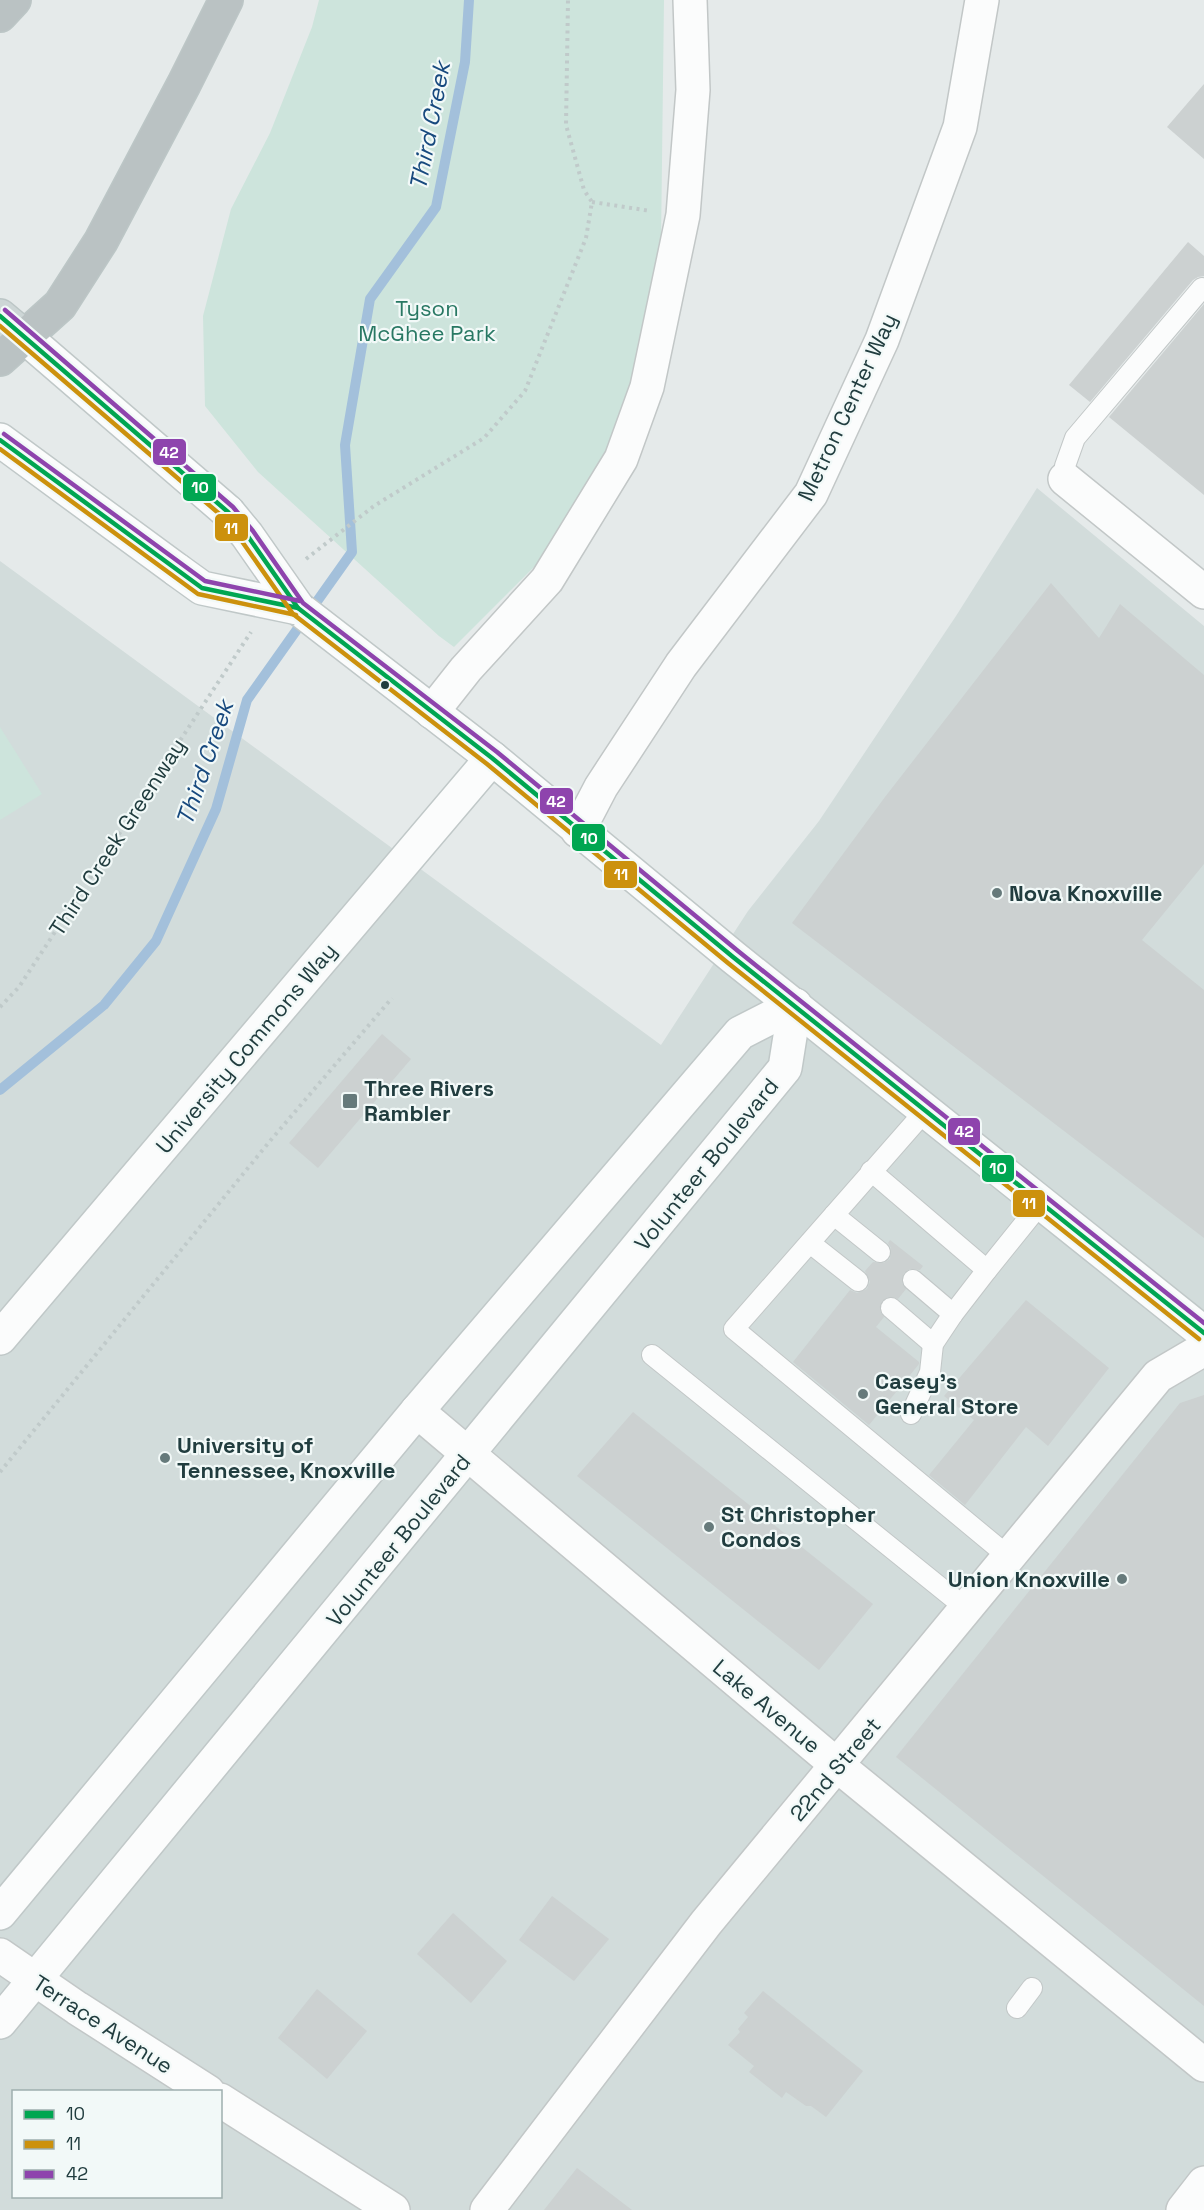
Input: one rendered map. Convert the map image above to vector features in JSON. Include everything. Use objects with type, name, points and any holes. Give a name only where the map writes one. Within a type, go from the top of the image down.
[{"type":"highway","points":[[0,15],[14,0]]},
{"type":"highway","points":[[0,359],[60,305],[101,241],[226,0]]},
{"type":"main road","points":[[0,316],[25,337]]},
{"type":"street","points":[[432,712],[466,669],[547,580],[621,459],[647,387],[683,215],[693,90],[690,0]]},
{"type":"street","name":"Metron Center Way","points":[[578,831],[601,787],[681,665],[811,494],[882,340],[960,127],[982,0]]},
{"type":"street","points":[[25,337],[228,512],[247,535],[298,608],[492,758],[733,957],[1204,1333]]},
{"type":"street","points":[[0,440],[202,588],[298,608]]},
{"type":"street","points":[[1065,479],[1204,592]]},
{"type":"street","name":"University Commons Way","points":[[0,1338],[492,758]]},
{"type":"street","points":[[0,1913],[417,1411],[740,1033],[795,1005]]},
{"type":"street","name":"Volunteer Boulevard","points":[[0,2022],[784,1068],[795,1005]]},
{"type":"street","name":"22nd Street","points":[[487,2210],[706,1923],[1158,1376],[1204,1349]]},
{"type":"street","name":"Lake Avenue","points":[[417,1411],[837,1766],[1204,2065]]},
{"type":"street","name":"Terrace Avenue","points":[[0,1955],[206,2090]]},
{"type":"street","points":[[222,2101],[393,2210]]},
{"type":"street","points":[[1183,2210],[1204,2183]]},
{"type":"lane","points":[[1065,479],[1065,466],[1075,438],[1202,288],[1204,289]]},
{"type":"lane","points":[[926,1110],[734,1329],[1009,1557]]},
{"type":"lane","points":[[871,1171],[987,1270]]},
{"type":"lane","points":[[911,1414],[930,1372],[933,1344],[953,1314],[1041,1203]]},
{"type":"lane","points":[[834,1215],[880,1252]]},
{"type":"lane","points":[[810,1243],[858,1281]]},
{"type":"lane","points":[[913,1280],[953,1314]]},
{"type":"lane","points":[[891,1308],[933,1344]]},
{"type":"lane","points":[[652,1355],[967,1609]]},
{"type":"lane","points":[[1017,2007],[1032,1988]]},
{"type":"path","points":[[374,506],[484,438],[525,392],[586,238],[592,202],[584,190],[566,125],[568,0]]},
{"type":"path","points":[[592,202],[683,215]]},
{"type":"path","name":"Third Creek Greenway","points":[[0,1007],[18,987],[250,634]]},
{"type":"path","points":[[0,1472],[270,1141],[392,998]]},
{"type":"shaded area","points":[[1037,488],[1204,626],[1204,2210],[0,2210],[0,561],[661,1045],[748,911],[819,821],[956,616]]},
{"type":"green space","name":"Tyson McGhee Park","points":[[319,0],[664,0],[661,241],[646,341],[601,477],[555,546],[454,647],[258,472],[205,406],[203,316],[231,209],[270,133],[312,27]]},
{"type":"green space","points":[[0,727],[42,794],[0,820]]},
{"type":"building","points":[[1204,84],[1204,159],[1167,127]]},
{"type":"building","points":[[1188,242],[1204,256],[1204,276],[1193,280],[1090,402],[1069,385]]},
{"type":"building","points":[[1204,304],[1204,495],[1109,417]]},
{"type":"building","name":"Nova Knoxville","points":[[1051,583],[1099,638],[1120,604],[1204,675],[1204,864],[1142,940],[1204,990],[1204,1238],[792,923],[885,797]]},
{"type":"building","name":"Three Rivers Rambler","points":[[382,1034],[411,1059],[318,1168],[289,1143]]},
{"type":"building","name":"Casey's General Store","points":[[890,1240],[923,1266],[920,1270],[910,1269],[904,1273],[902,1283],[906,1289],[898,1299],[888,1297],[882,1301],[880,1311],[884,1317],[876,1327],[919,1364],[869,1425],[793,1362],[850,1290],[857,1293],[867,1289],[870,1282],[865,1271],[873,1262],[884,1263],[890,1259],[891,1248],[888,1243]]},
{"type":"building","points":[[1026,1300],[1109,1368],[1048,1446],[1026,1427],[965,1505],[929,1475],[974,1420],[944,1396]]},
{"type":"building","name":"Union Knoxville","points":[[1204,1395],[1204,2006],[896,1757],[1180,1403]]},
{"type":"building","name":"St Christopher Condos","points":[[633,1412],[873,1604],[819,1670],[577,1476]]},
{"type":"building","points":[[552,1896],[609,1939],[574,1981],[519,1940]]},
{"type":"building","points":[[453,1913],[507,1961],[471,2003],[417,1954]]},
{"type":"building","points":[[317,1989],[367,2031],[327,2079],[278,2038]]},
{"type":"building","points":[[763,1991],[863,2071],[826,2117],[786,2092],[782,2098],[749,2072],[754,2066],[728,2045],[740,2032],[738,2029],[748,2017],[744,2013]]},
{"type":"building","points":[[577,2168],[632,2210],[544,2210]]},
{"type":"waterway","name":"Third Creek","points":[[0,1090],[104,1005],[156,941],[216,809],[247,700],[352,552],[345,445],[370,299],[436,207],[465,62],[469,0]]},
{"type":"transit line","name":"42","points":[[5,310],[233,507],[253,531],[303,603],[497,752],[738,951],[1204,1323]]},
{"type":"transit line","name":"10","points":[[0,316],[228,512],[247,535],[298,608],[492,758],[733,957],[1204,1333]]},
{"type":"transit line","name":"11","points":[[0,326],[223,517],[293,614],[487,764],[728,963],[1199,1339]]},
{"type":"transit line","name":"42","points":[[4,434],[205,581],[300,601]]},
{"type":"transit line","name":"10","points":[[0,440],[202,588],[298,608]]},
{"type":"transit line","name":"11","points":[[0,449],[198,594],[296,615]]},
{"type":"place","name":"Nova Knoxville","points":[[997,893]]},
{"type":"place","name":"Three Rivers Rambler","points":[[350,1101]]},
{"type":"place","name":"Casey's General Store","points":[[863,1394]]},
{"type":"place","name":"University of Tennessee, Knoxville","points":[[165,1458]]},
{"type":"place","name":"St Christopher Condos","points":[[709,1527]]},
{"type":"place","name":"Union Knoxville","points":[[1122,1579]]}]
